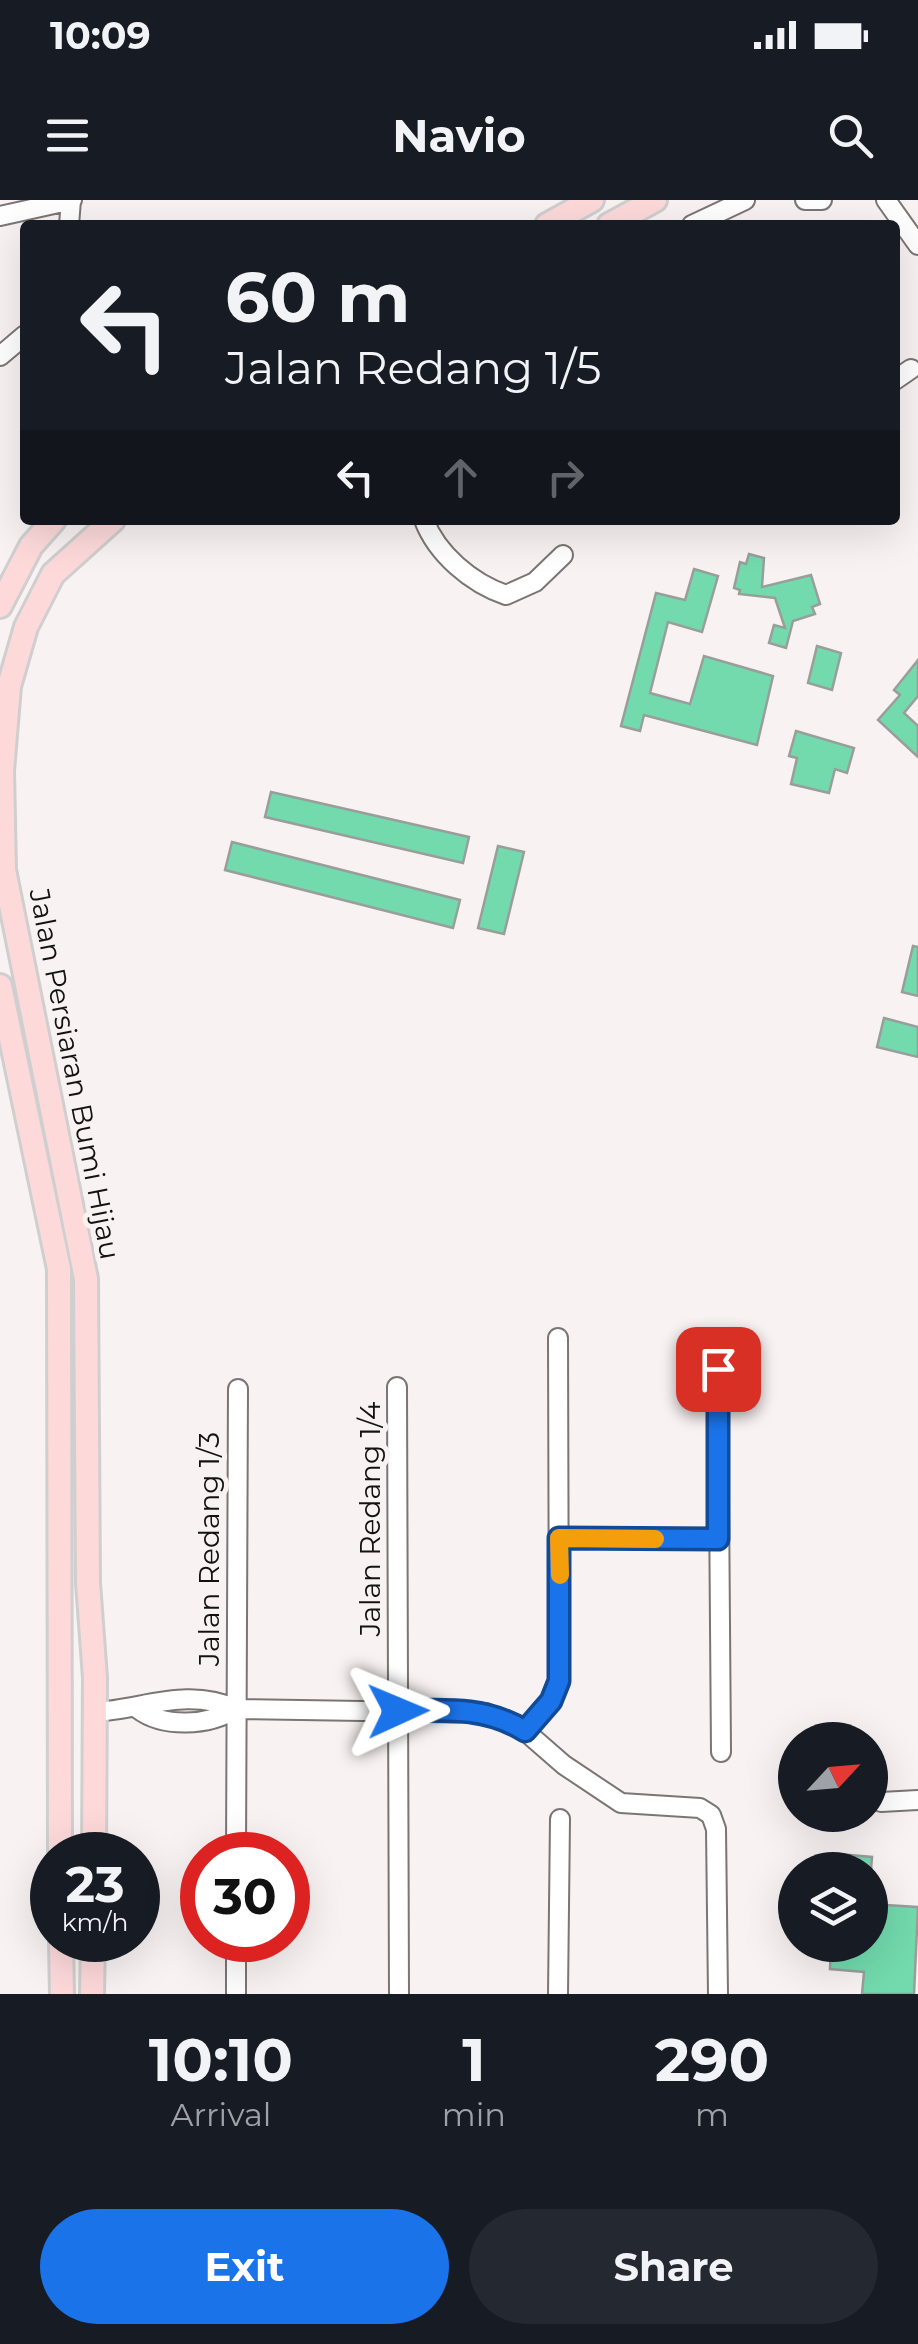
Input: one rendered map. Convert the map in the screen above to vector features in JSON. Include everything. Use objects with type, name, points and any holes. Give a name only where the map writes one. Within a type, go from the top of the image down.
[{"type":"main road","points":[[618,220],[655,200]]},
{"type":"main road","points":[[555,220],[580,203]]},
{"type":"main road","points":[[0,606],[30,546],[49,525]]},
{"type":"main road","name":"Jalan Persiaran Bumi Hijau","points":[[94,1832],[96,1712],[88,1584],[86,1279],[4,870],[2,772],[8,686],[26,628],[53,574],[107,525]]},
{"type":"main road","name":"Jalan Persiaran Bumi Hijau","points":[[0,986],[9,1061],[59,1269],[60,1832]]},
{"type":"main road","points":[[61,1635],[74,1703],[96,1712]]},
{"type":"main road","points":[[60,1806],[73,1719],[96,1712]]},
{"type":"main road","points":[[62,1962],[62,1994]]},
{"type":"main road","points":[[92,1994],[93,1962]]},
{"type":"street","points":[[0,216],[71,200]]},
{"type":"street","points":[[703,220],[745,200]]},
{"type":"street","points":[[804,200],[822,200]]},
{"type":"street","points":[[886,200],[918,245]]},
{"type":"street","points":[[0,356],[20,339]]},
{"type":"street","points":[[900,377],[912,369]]},
{"type":"street","points":[[427,525],[444,555],[479,582],[506,594],[535,582],[563,555]]},
{"type":"street","points":[[525,1731],[551,1701],[559,1681],[558,1338]]},
{"type":"street","points":[[718,1369],[722,1752]]},
{"type":"street","name":"Jalan Redang 1/4","points":[[398,1386],[398,1994]]},
{"type":"street","name":"Jalan Redang 1/3","points":[[236,1832],[238,1389]]},
{"type":"street","points":[[559,1538],[718,1539]]},
{"type":"street","points":[[96,1712],[138,1709],[152,1720],[166,1721],[218,1720],[235,1709],[475,1711],[498,1716],[525,1731],[564,1766],[621,1803],[700,1808],[710,1815],[716,1830],[718,1994]]},
{"type":"street","points":[[888,1802],[918,1800]]},
{"type":"street","points":[[558,1994],[560,1820]]},
{"type":"street","points":[[236,1962],[236,1994]]},
{"type":"building","points":[[749,554],[764,558],[762,587],[811,575],[820,604],[812,607],[815,614],[793,621],[786,648],[769,643],[774,625],[785,628],[775,598],[739,594],[740,590],[734,588],[740,562],[746,564]]},
{"type":"building","points":[[694,569],[718,576],[702,632],[668,622],[650,693],[690,704],[704,656],[773,676],[757,745],[644,715],[640,731],[621,726],[656,593],[685,600]]},
{"type":"building","points":[[817,646],[841,653],[832,690],[808,683]]},
{"type":"building","points":[[918,660],[918,696],[904,713],[918,726],[918,757],[878,720],[900,695],[894,690]]},
{"type":"building","points":[[796,731],[854,748],[847,773],[835,769],[829,793],[791,784],[797,758],[789,756]]},
{"type":"building","points":[[271,792],[469,837],[463,863],[265,817]]},
{"type":"building","points":[[232,842],[460,900],[453,928],[225,870]]},
{"type":"building","points":[[498,846],[524,852],[504,934],[478,928]]},
{"type":"building","points":[[913,946],[918,947],[918,996],[902,992]]},
{"type":"building","points":[[884,1018],[918,1027],[918,1057],[877,1047]]},
{"type":"building","points":[[888,1905],[918,1907],[914,1994],[862,1994],[864,1972],[830,1969],[830,1962],[888,1962]]},
{"type":"slow traffic","points":[[560,1575],[559,1538],[655,1539]]},
{"type":"route","points":[[398,1711],[475,1711],[498,1716],[525,1731],[551,1701],[559,1681],[559,1538],[718,1539],[718,1369]]}]
